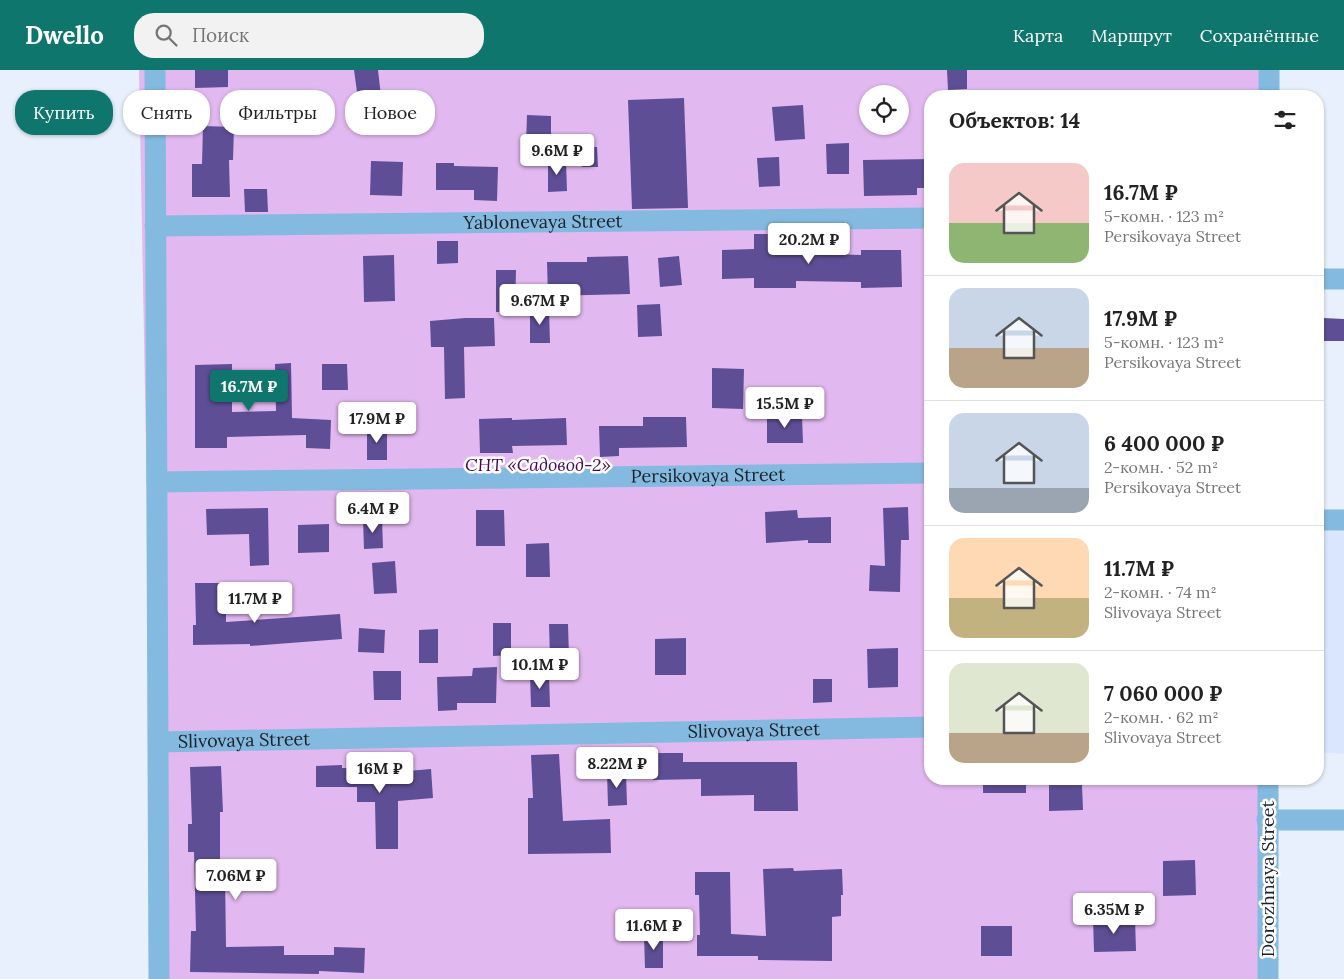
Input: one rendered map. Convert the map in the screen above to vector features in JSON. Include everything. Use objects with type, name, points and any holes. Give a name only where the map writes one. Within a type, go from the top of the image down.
[{"type":"street","points":[[155,70],[159,979]]},
{"type":"street","points":[[1269,70],[1269,90]]},
{"type":"street","name":"Yablonevaya Street","points":[[155,226],[924,218]]},
{"type":"street","points":[[1324,279],[1344,279]]},
{"type":"street","name":"Persikovaya Street","points":[[156,482],[924,473]]},
{"type":"street","points":[[1324,520],[1344,520]]},
{"type":"street","name":"Slivovaya Street","points":[[159,742],[924,728]]},
{"type":"street","name":"Dorozhnaya Street","points":[[1268,785],[1268,979]]},
{"type":"street","points":[[1267,820],[1344,820]]},
{"type":"street","points":[[1254,979],[1268,979]]},
{"type":"shaded area","points":[[1324,530],[1344,530],[1344,754],[1324,752]]},
{"type":"green space","name":"СНТ «Садовод-2»","points":[[139,70],[1269,70],[1269,90],[924,90],[924,785],[1268,785],[1268,979],[156,979],[140,135],[210,135],[210,90],[139,90]]},
{"type":"building","points":[[195,70],[228,70],[228,87],[195,88]]},
{"type":"building","points":[[354,70],[378,70],[380,90],[357,90]]},
{"type":"building","points":[[947,70],[967,70],[967,89],[948,90]]},
{"type":"building","points":[[684,98],[688,208],[632,209],[628,100]]},
{"type":"building","points":[[803,105],[805,139],[775,141],[772,107]]},
{"type":"building","points":[[527,115],[551,116],[551,146],[526,145]]},
{"type":"building","points":[[210,126],[220,127],[220,135],[234,135],[233,160],[229,160],[230,197],[192,197],[192,164],[202,164],[203,135],[210,135]]},
{"type":"building","points":[[849,143],[849,174],[827,174],[826,144]]},
{"type":"building","points":[[582,147],[597,147],[598,167],[582,167]]},
{"type":"building","points":[[779,157],[780,186],[759,187],[757,158]]},
{"type":"building","points":[[924,159],[924,188],[917,188],[917,195],[864,196],[863,160]]},
{"type":"building","points":[[371,161],[403,162],[402,196],[370,195]]},
{"type":"building","points":[[548,161],[566,161],[567,191],[548,192]]},
{"type":"building","points":[[436,163],[454,163],[454,166],[498,167],[497,201],[474,200],[474,190],[436,190]]},
{"type":"building","points":[[244,189],[267,189],[268,212],[245,212]]},
{"type":"building","points":[[754,234],[796,234],[796,253],[861,255],[861,250],[901,250],[902,287],[861,288],[861,282],[796,281],[796,288],[754,288],[754,278],[722,279],[722,250],[754,249]]},
{"type":"building","points":[[437,241],[458,241],[458,263],[437,264]]},
{"type":"building","points":[[394,255],[395,301],[364,302],[363,256]]},
{"type":"building","points":[[628,256],[630,294],[548,296],[547,262],[587,262],[587,257]]},
{"type":"building","points":[[679,256],[682,285],[660,287],[658,258]]},
{"type":"building","points":[[496,270],[516,270],[515,312],[496,312]]},
{"type":"building","points":[[660,304],[662,336],[638,337],[637,305]]},
{"type":"building","points":[[549,309],[550,343],[530,343],[530,310]]},
{"type":"building","points":[[494,318],[495,346],[464,347],[465,398],[445,399],[444,347],[431,347],[430,321]]},
{"type":"building","points":[[1324,318],[1344,319],[1344,341],[1324,341]]},
{"type":"building","points":[[291,363],[292,418],[331,420],[330,449],[306,448],[306,435],[227,437],[227,448],[195,448],[195,365],[232,364],[232,412],[276,411],[275,364]]},
{"type":"building","points":[[322,364],[347,364],[348,390],[322,390]]},
{"type":"building","points":[[712,368],[744,369],[743,409],[712,408]]},
{"type":"building","points":[[802,415],[803,443],[767,443],[767,416]]},
{"type":"building","points":[[643,417],[686,417],[687,447],[619,448],[619,456],[600,457],[599,426],[643,426]]},
{"type":"building","points":[[512,418],[512,420],[566,418],[567,445],[512,446],[513,453],[480,453],[479,419]]},
{"type":"building","points":[[367,429],[387,429],[387,460],[367,460]]},
{"type":"building","points":[[908,507],[909,540],[901,540],[900,592],[869,591],[870,565],[885,566],[883,508]]},
{"type":"building","points":[[268,508],[269,565],[250,566],[249,534],[207,535],[206,509]]},
{"type":"building","points":[[476,510],[504,510],[505,546],[476,546]]},
{"type":"building","points":[[797,510],[798,518],[831,517],[831,543],[808,543],[808,540],[766,543],[765,512]]},
{"type":"building","points":[[382,518],[383,548],[364,549],[363,519]]},
{"type":"building","points":[[329,524],[329,552],[298,553],[298,525]]},
{"type":"building","points":[[549,543],[550,577],[526,577],[526,544]]},
{"type":"building","points":[[395,561],[397,593],[374,594],[372,563]]},
{"type":"building","points":[[195,583],[226,583],[226,622],[340,614],[342,639],[250,646],[250,644],[193,645],[193,625],[196,625]]},
{"type":"building","points":[[493,623],[511,623],[511,655],[493,656]]},
{"type":"building","points":[[549,624],[568,624],[569,657],[550,658]]},
{"type":"building","points":[[359,628],[385,630],[384,653],[358,652]]},
{"type":"building","points":[[438,629],[438,663],[419,663],[419,630]]},
{"type":"building","points":[[686,638],[686,675],[655,675],[655,639]]},
{"type":"building","points":[[898,648],[898,687],[868,688],[867,649]]},
{"type":"building","points":[[497,667],[496,703],[457,703],[457,710],[438,711],[437,677],[472,676],[473,668]]},
{"type":"building","points":[[373,671],[401,671],[401,700],[374,700]]},
{"type":"building","points":[[549,673],[550,707],[531,707],[530,674]]},
{"type":"building","points":[[813,679],[832,679],[832,702],[813,703]]},
{"type":"building","points":[[653,753],[683,753],[683,762],[797,762],[798,811],[754,811],[754,795],[701,796],[701,779],[653,780]]},
{"type":"building","points":[[559,754],[563,821],[610,819],[611,853],[528,854],[528,798],[533,798],[531,755]]},
{"type":"building","points":[[342,765],[342,768],[384,769],[384,773],[431,769],[433,798],[398,801],[398,849],[376,849],[375,802],[357,802],[357,787],[316,787],[316,766]]},
{"type":"building","points":[[221,766],[223,812],[220,812],[220,873],[225,873],[226,947],[284,946],[284,955],[334,955],[334,947],[365,948],[364,973],[319,971],[319,974],[190,972],[191,931],[196,931],[194,852],[188,852],[188,824],[192,824],[190,767]]},
{"type":"building","points":[[607,772],[626,772],[627,805],[608,806]]},
{"type":"building","points":[[983,785],[1026,785],[1026,793],[983,793]]},
{"type":"building","points":[[1049,785],[1082,785],[1083,810],[1049,811]]},
{"type":"building","points":[[1195,860],[1196,895],[1163,896],[1163,861]]},
{"type":"building","points":[[793,868],[794,871],[842,869],[843,895],[841,895],[841,916],[832,917],[832,961],[758,960],[758,956],[697,956],[697,935],[700,935],[699,895],[695,895],[695,872],[730,872],[731,934],[766,936],[763,869]]},
{"type":"building","points":[[1093,918],[1135,918],[1136,951],[1094,952]]},
{"type":"building","points":[[981,926],[1012,926],[1012,956],[981,956]]},
{"type":"building","points":[[663,933],[663,968],[645,968],[644,934]]}]
